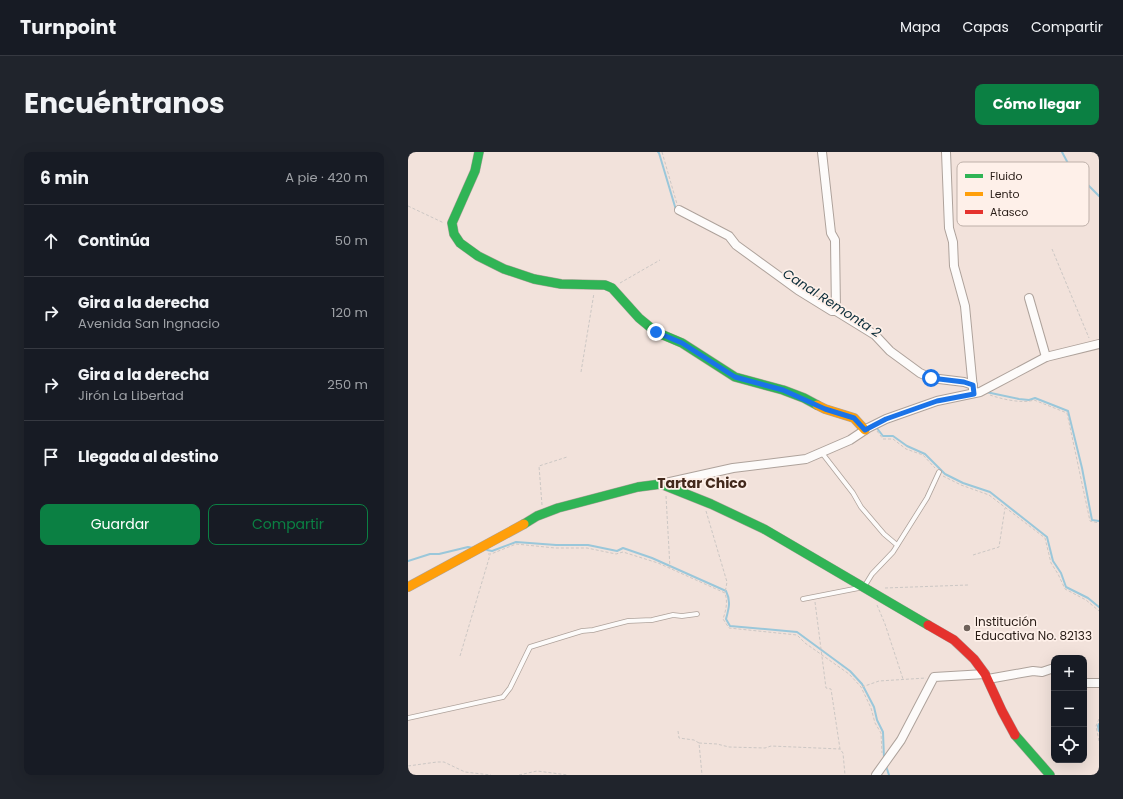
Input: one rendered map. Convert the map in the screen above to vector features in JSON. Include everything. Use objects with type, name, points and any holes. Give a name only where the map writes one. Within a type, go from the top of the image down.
[{"type":"street","points":[[479,152],[475,171],[452,223],[454,234],[460,243],[478,256],[504,269],[534,279],[561,284],[605,285],[612,288],[639,318],[656,332],[682,343],[735,377],[783,390],[825,409],[854,418],[869,428]]},
{"type":"street","points":[[822,152],[831,233],[835,240],[836,311]]},
{"type":"street","points":[[946,152],[949,228],[953,242],[954,266],[965,306],[975,390]]},
{"type":"street","points":[[678,210],[729,236],[736,245],[798,290],[875,335],[890,351],[920,373],[931,378],[964,382],[975,390]]},
{"type":"street","points":[[1029,298],[1046,357]]},
{"type":"street","points":[[408,587],[505,535],[537,516],[558,508],[638,487],[663,485],[733,468],[806,459],[850,440],[886,419],[937,401],[975,390],[1046,357],[1096,345]]},
{"type":"street","points":[[663,485],[703,501],[764,529],[954,640],[974,659],[986,676],[1016,737],[1050,775]]},
{"type":"street","points":[[876,775],[901,740],[934,677],[986,676],[1033,671],[1042,672],[1051,669]]},
{"type":"street","points":[[1087,683],[1099,683]]},
{"type":"lane","points":[[822,453],[853,493],[861,507],[884,534],[897,545]]},
{"type":"lane","points":[[803,599],[864,587],[872,574],[893,552],[927,498],[939,472]]},
{"type":"lane","points":[[408,718],[503,698],[510,688],[530,647],[574,632],[593,630],[628,621],[652,620],[673,615],[682,616],[697,614]]},
{"type":"path","points":[[662,152],[678,210]]},
{"type":"path","points":[[408,206],[453,228]]},
{"type":"path","points":[[1052,249],[1096,345]]},
{"type":"path","points":[[612,288],[660,260]]},
{"type":"path","points":[[581,372],[596,284]]},
{"type":"path","points":[[975,390],[993,396],[1019,401],[1029,402],[1034,400],[1067,414],[1090,521],[1099,523]]},
{"type":"path","points":[[869,428],[883,439],[892,438],[906,448],[923,455],[943,476],[961,485],[989,495],[1044,538],[1051,563],[1065,589],[1086,600],[1099,611]]},
{"type":"path","points":[[543,514],[539,466],[567,457]]},
{"type":"path","points":[[663,485],[670,569]]},
{"type":"path","points":[[703,501],[727,582],[724,593],[727,600],[723,619],[729,628],[797,635],[849,674],[861,687],[881,733],[883,765]]},
{"type":"path","points":[[973,555],[999,547],[1005,507]]},
{"type":"path","points":[[474,551],[491,554],[516,544],[555,548],[587,548],[616,554],[623,552],[658,563],[724,593]]},
{"type":"path","points":[[460,656],[491,554]]},
{"type":"path","points":[[873,593],[881,589],[968,585]]},
{"type":"path","points":[[814,597],[826,688],[831,689],[840,749],[843,753],[845,775]]},
{"type":"path","points":[[877,605],[885,624],[903,679]]},
{"type":"path","points":[[861,687],[879,681],[934,677]]},
{"type":"path","points":[[1099,719],[1096,726],[1099,741]]},
{"type":"path","points":[[678,731],[679,738],[694,740],[699,743],[718,744],[729,747],[765,748],[771,746],[840,749]]},
{"type":"path","points":[[699,743],[702,775]]},
{"type":"path","points":[[408,766],[444,762],[464,772],[491,775]]},
{"type":"path","points":[[519,775],[536,771],[568,775]]},
{"type":"waterway","name":"Canal Remonta 2","points":[[658,152],[676,210]]},
{"type":"waterway","points":[[1062,152],[1067,162]]},
{"type":"waterway","points":[[1089,186],[1099,196]]},
{"type":"waterway","name":"Canal Remonta 2","points":[[986,392],[1019,399],[1029,400],[1035,398],[1068,411],[1082,468],[1092,520],[1099,521]]},
{"type":"waterway","points":[[876,427],[883,436],[893,436],[907,446],[925,454],[945,474],[963,483],[990,492],[1047,537],[1053,561],[1061,573],[1066,587],[1088,598],[1099,607]]},
{"type":"waterway","points":[[487,550],[492,551],[516,542],[556,545],[588,545],[617,551],[623,548],[652,558],[726,591],[729,598],[726,619],[730,626],[797,632],[850,671],[862,684],[874,707],[877,720],[883,732],[884,758]]},
{"type":"waterway","points":[[408,561],[430,554],[439,554],[468,547],[473,548]]},
{"type":"waterway","points":[[1099,724],[1099,731]]},
{"type":"waterway","points":[[886,766],[889,775]]},
{"type":"traffic: fast","points":[[479,152],[475,171],[452,223],[454,234],[460,243],[478,256],[504,269],[534,279],[561,284],[605,285],[612,288],[639,318],[656,332],[682,343],[735,377],[783,390],[817,405]]},
{"type":"traffic: fast","points":[[524,524],[537,516],[558,508],[638,487],[661,484],[711,504],[764,529],[928,625]]},
{"type":"traffic: fast","points":[[1015,735],[1050,775]]},
{"type":"traffic: slow","points":[[817,405],[854,418],[865,430]]},
{"type":"traffic: slow","points":[[408,587],[524,524]]},
{"type":"traffic: jam","points":[[928,625],[954,640],[974,659],[985,674],[1015,735]]},
{"type":"place","name":"Institución Educativa No. 82133","points":[[967,628]]},
{"type":"district","name":"Tartar Chico","points":[[702,483]]},
{"type":"route","points":[[656,332],[682,343],[735,377],[783,390],[804,398],[825,409],[854,418],[865,430],[886,419],[937,401],[974,394],[973,385],[964,382],[931,378]]}]
